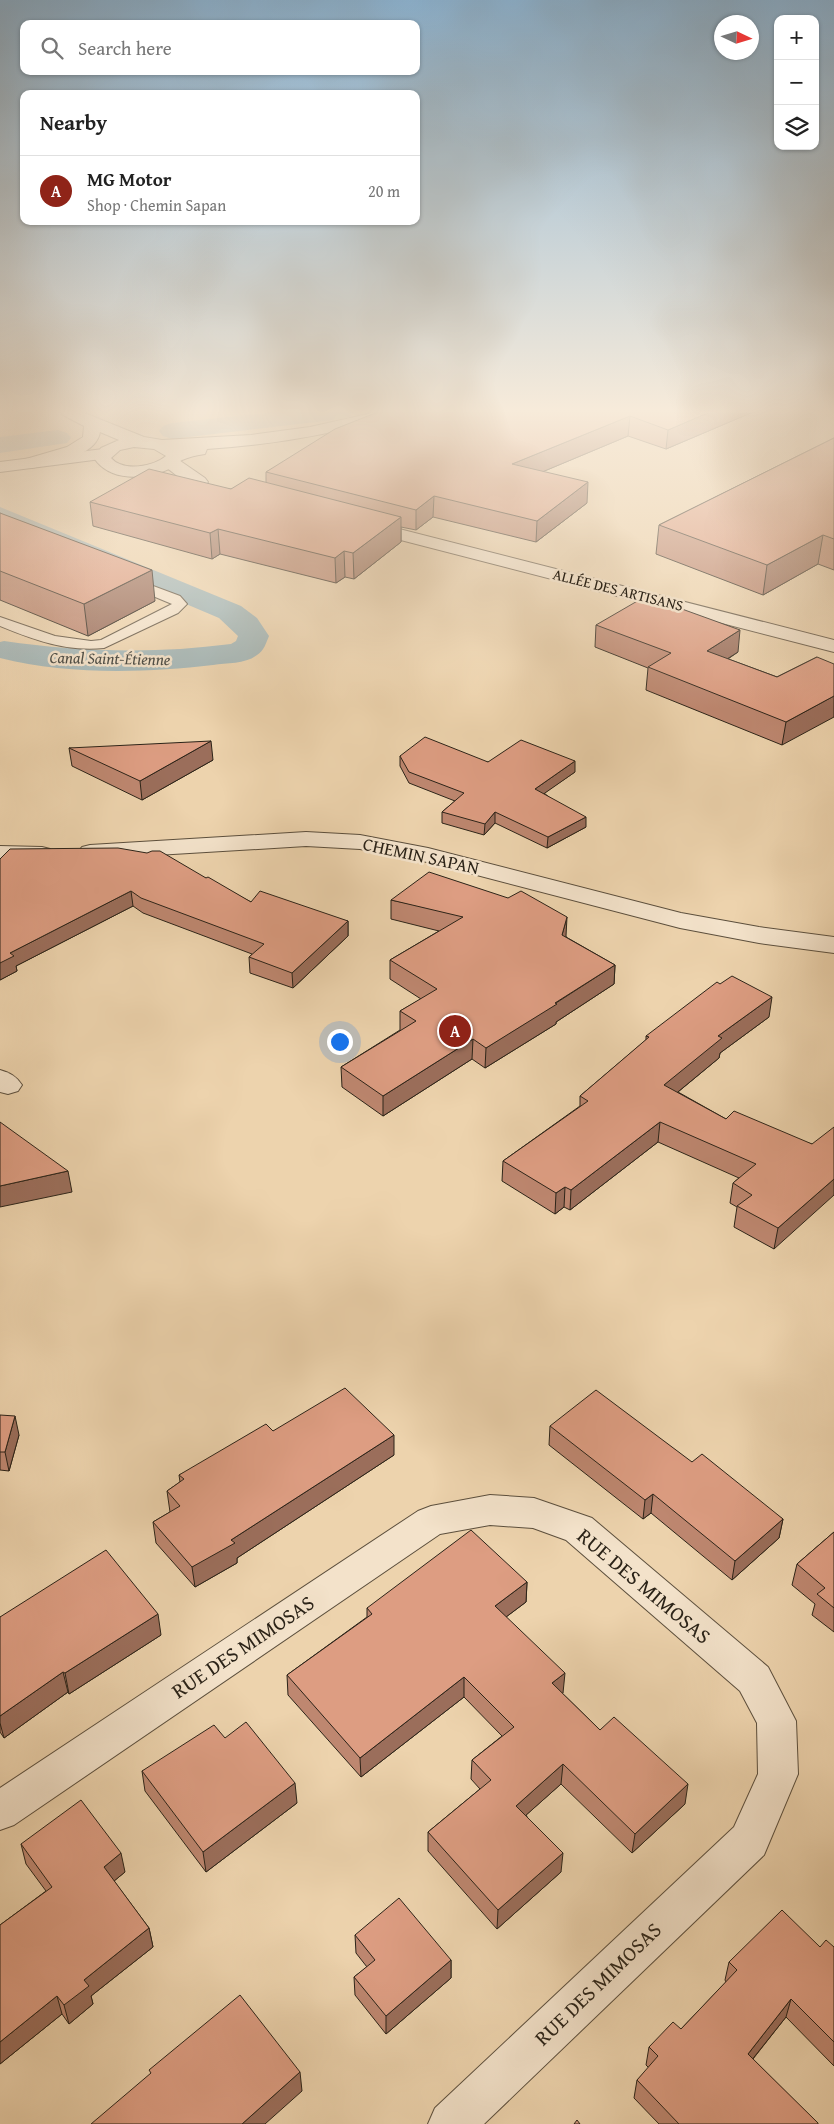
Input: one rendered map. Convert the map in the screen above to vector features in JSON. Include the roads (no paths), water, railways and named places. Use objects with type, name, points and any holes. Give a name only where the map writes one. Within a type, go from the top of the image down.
[{"type":"street","name":"ALLÉE DES ARTISANS","points":[[351,521],[834,646]]},
{"type":"street","name":"CHEMIN SAPAN","points":[[0,853],[66,853],[306,839],[360,842],[428,855],[680,920],[834,945]]},
{"type":"street","name":"RUE DES MIMOSAS","points":[[0,1811],[430,1521],[490,1510],[534,1513],[580,1529],[754,1679],[776,1721],[778,1774],[749,1841],[451,2124]]},
{"type":"lane","points":[[0,621],[50,640],[95,646],[104,644],[173,610],[180,604],[175,599],[120,577]]},
{"type":"waterway","name":"Canal Saint-Étienne","points":[[0,515],[230,612],[246,625],[254,636],[249,646],[238,652],[163,660],[110,661],[4,650]]},
{"type":"place","name":"MG Motor","points":[[455,1031]]}]
